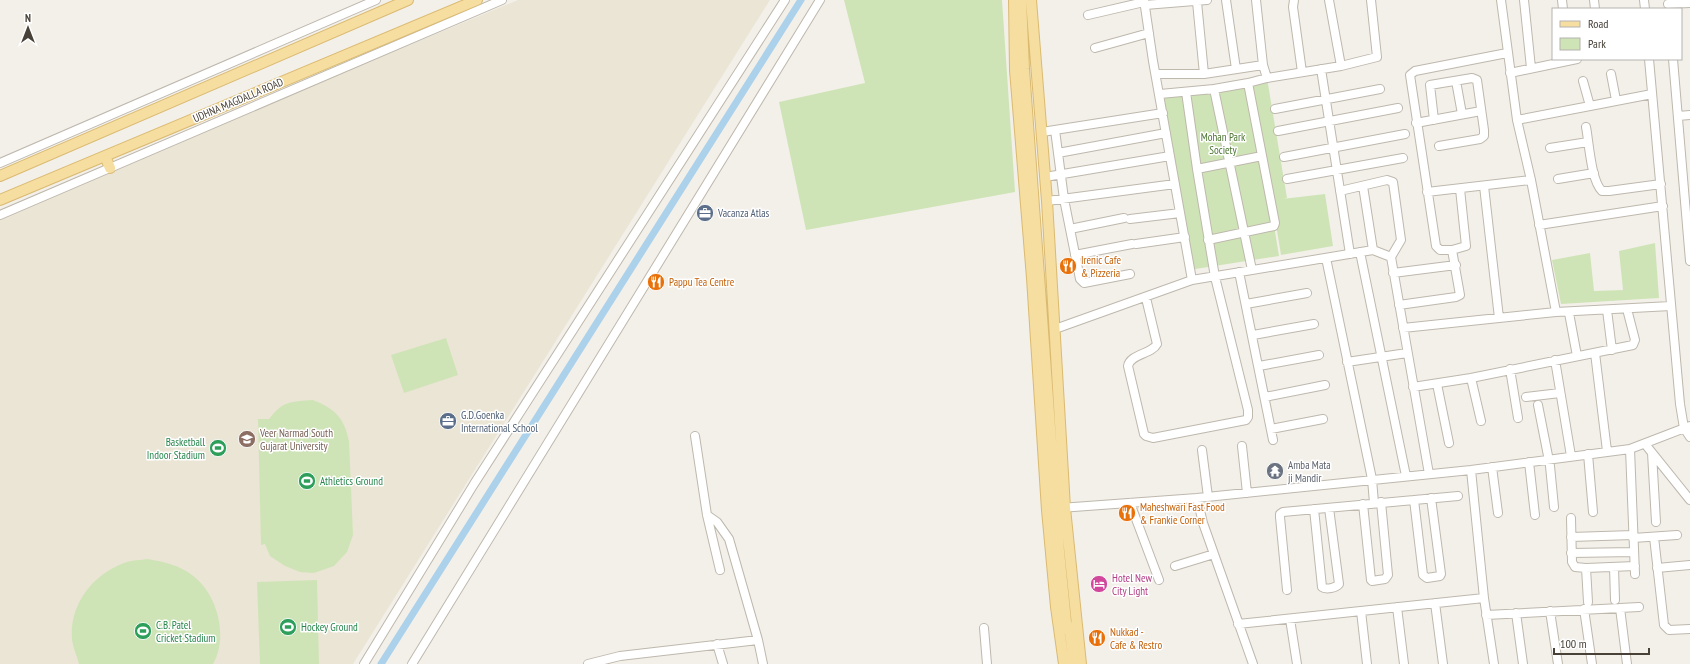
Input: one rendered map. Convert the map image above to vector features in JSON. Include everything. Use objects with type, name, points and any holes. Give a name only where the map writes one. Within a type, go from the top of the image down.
[{"type":"main road","points":[[0,176],[408,0]]},
{"type":"main road","name":"UDHNA MAGDALLA ROAD","points":[[0,200],[477,0]]},
{"type":"main road","points":[[1024,1],[1042,132],[1055,330],[1058,509],[1056,607],[1064,664]]},
{"type":"main road","points":[[1024,1],[1015,70],[1032,278],[1071,622],[1070,633],[1074,664]]},
{"type":"main road","points":[[1024,1],[1058,509],[1081,664]]},
{"type":"main road","points":[[105,156],[110,168]]},
{"type":"street","points":[[0,162],[376,0]]},
{"type":"street","points":[[0,215],[502,0]]},
{"type":"street","points":[[364,664],[474,484],[784,0]]},
{"type":"street","points":[[412,664],[820,0]]},
{"type":"street","points":[[1088,15],[1144,2],[1197,2],[1207,0]]},
{"type":"street","points":[[1226,0],[1236,69]]},
{"type":"street","points":[[1256,0],[1263,65],[1267,78]]},
{"type":"street","points":[[1294,0],[1293,7],[1302,72]]},
{"type":"street","points":[[1329,0],[1341,66]]},
{"type":"street","points":[[1160,94],[1214,89],[1267,78],[1341,66],[1377,57],[1371,0]]},
{"type":"street","points":[[1501,0],[1517,120],[1531,180],[1556,312]]},
{"type":"street","points":[[1524,0],[1531,68]]},
{"type":"street","points":[[1144,2],[1192,280]]},
{"type":"street","points":[[1197,2],[1204,74]]},
{"type":"street","points":[[1668,4],[1690,3]]},
{"type":"street","points":[[1095,48],[1149,33]]},
{"type":"street","points":[[1460,189],[1466,243],[1464,247],[1452,250],[1440,250],[1436,246],[1416,123],[1410,79],[1412,72],[1508,53]]},
{"type":"street","points":[[1510,73],[1568,60]]},
{"type":"street","points":[[1649,60],[1680,404],[1690,437]]},
{"type":"street","points":[[1673,60],[1681,154],[1687,179],[1690,261]]},
{"type":"street","points":[[1156,74],[1204,74],[1263,65]]},
{"type":"street","points":[[1321,69],[1350,254]]},
{"type":"street","points":[[1611,74],[1616,100]]},
{"type":"street","points":[[1434,120],[1430,85],[1472,78],[1477,80],[1484,130],[1482,137],[1439,146]]},
{"type":"street","points":[[1456,80],[1462,114]]},
{"type":"street","points":[[1583,81],[1590,106]]},
{"type":"street","points":[[1208,240],[1274,226],[1275,223],[1248,83]]},
{"type":"street","points":[[1214,89],[1228,162],[1252,270]]},
{"type":"street","points":[[1275,109],[1380,89]]},
{"type":"street","points":[[1146,298],[1158,344],[1151,350],[1128,363],[1144,434],[1153,438],[1243,421],[1248,417],[1248,410],[1215,277],[1196,169],[1186,92]]},
{"type":"street","points":[[1517,120],[1652,94]]},
{"type":"street","points":[[1278,131],[1398,108]]},
{"type":"street","points":[[1416,123],[1481,111]]},
{"type":"street","points":[[1042,132],[1163,113]]},
{"type":"street","points":[[1678,116],[1690,115]]},
{"type":"street","points":[[1586,127],[1594,173],[1599,188],[1606,192],[1661,184]]},
{"type":"street","points":[[1055,130],[1064,199],[1080,279],[1084,283],[1130,274]]},
{"type":"street","points":[[1058,153],[1166,133]]},
{"type":"street","points":[[1284,157],[1405,134]]},
{"type":"street","points":[[1550,148],[1588,142]]},
{"type":"street","points":[[1681,154],[1690,153]]},
{"type":"street","points":[[1045,177],[1170,156]]},
{"type":"street","points":[[1196,169],[1262,156]]},
{"type":"street","points":[[1287,179],[1403,158]]},
{"type":"street","points":[[1558,179],[1594,173]]},
{"type":"street","points":[[1340,191],[1387,180],[1393,182],[1394,185],[1401,240],[1391,257],[1429,474]]},
{"type":"street","points":[[1427,192],[1531,180]]},
{"type":"street","points":[[1047,201],[1175,184]]},
{"type":"street","points":[[1363,186],[1373,250]]},
{"type":"street","points":[[1484,186],[1499,318]]},
{"type":"street","points":[[1539,225],[1663,206]]},
{"type":"street","points":[[1070,229],[1127,218],[1180,212]]},
{"type":"street","points":[[1075,255],[1134,244],[1184,237]]},
{"type":"street","points":[[1055,330],[1192,280],[1373,250],[1391,257]]},
{"type":"street","points":[[1399,305],[1458,296],[1460,293],[1452,250]]},
{"type":"street","points":[[1360,252],[1406,476]]},
{"type":"street","points":[[1326,258],[1377,502],[1388,575],[1385,579],[1370,580],[1363,504]]},
{"type":"street","points":[[1393,273],[1456,265]]},
{"type":"street","points":[[1239,272],[1273,440]]},
{"type":"street","points":[[1246,304],[1307,293]]},
{"type":"street","points":[[1403,328],[1556,312],[1569,313],[1671,306]]},
{"type":"street","points":[[1413,387],[1471,378],[1630,346],[1635,343],[1627,309]]},
{"type":"street","points":[[1607,310],[1612,350]]},
{"type":"street","points":[[1569,313],[1577,356]]},
{"type":"street","points":[[1252,335],[1314,324]]},
{"type":"street","points":[[1348,362],[1407,353]]},
{"type":"street","points":[[1594,353],[1607,451]]},
{"type":"street","points":[[1259,366],[1319,354]]},
{"type":"street","points":[[1555,360],[1571,456]]},
{"type":"street","points":[[1510,369],[1518,418]]},
{"type":"street","points":[[1471,378],[1481,421]]},
{"type":"street","points":[[1437,384],[1449,443]]},
{"type":"street","points":[[1265,397],[1325,385]]},
{"type":"street","points":[[1526,397],[1560,393]]},
{"type":"street","points":[[1538,405],[1548,460],[1554,507]]},
{"type":"street","points":[[1271,429],[1323,420]]},
{"type":"street","points":[[1058,509],[1208,497],[1471,470],[1548,460],[1630,449],[1687,427]]},
{"type":"street","points":[[695,436],[707,515],[720,570]]},
{"type":"street","points":[[1645,444],[1690,500]]},
{"type":"street","points":[[1242,446],[1247,493]]},
{"type":"street","points":[[1571,518],[1571,553],[1573,566],[1578,568],[1614,567],[1635,570],[1630,449]]},
{"type":"street","points":[[1202,450],[1208,497]]},
{"type":"street","points":[[1652,453],[1656,522]]},
{"type":"street","points":[[1588,454],[1593,512]]},
{"type":"street","points":[[1529,462],[1536,515]]},
{"type":"street","points":[[1492,467],[1498,513]]},
{"type":"street","points":[[1471,470],[1486,615],[1494,664]]},
{"type":"street","points":[[1287,590],[1280,514],[1282,512],[1377,502],[1458,496]]},
{"type":"street","points":[[1197,498],[1203,523],[1253,664]]},
{"type":"street","points":[[1414,500],[1423,575],[1427,578],[1440,576],[1441,574],[1431,498]]},
{"type":"street","points":[[1130,503],[1159,580]]},
{"type":"street","points":[[1314,509],[1322,587],[1327,588],[1335,587],[1339,584],[1329,508]]},
{"type":"street","points":[[707,515],[717,522],[729,539],[758,640],[763,664]]},
{"type":"street","points":[[1571,536],[1654,537],[1677,535]]},
{"type":"street","points":[[1654,537],[1664,625],[1669,630],[1690,629]]},
{"type":"street","points":[[1571,553],[1634,552]]},
{"type":"street","points":[[1175,566],[1214,554]]},
{"type":"street","points":[[1657,568],[1690,565]]},
{"type":"street","points":[[1614,567],[1615,600]]},
{"type":"street","points":[[1586,568],[1586,606],[1592,664]]},
{"type":"street","points":[[1238,624],[1484,598]]},
{"type":"street","points":[[1435,603],[1443,664]]},
{"type":"street","points":[[1486,615],[1550,611],[1586,606],[1620,608],[1639,607]]},
{"type":"street","points":[[1397,607],[1404,664]]},
{"type":"street","points":[[1620,608],[1627,664]]},
{"type":"street","points":[[1361,611],[1367,664]]},
{"type":"street","points":[[1550,611],[1558,664]]},
{"type":"street","points":[[1516,613],[1523,664]]},
{"type":"street","points":[[1290,619],[1297,664]]},
{"type":"street","points":[[984,628],[987,664]]},
{"type":"street","points":[[593,663],[620,656],[758,640]]},
{"type":"street","points":[[717,644],[722,664]]},
{"type":"shaded area","name":"Veer Narmad South Gujarat University","points":[[518,0],[770,0],[353,664],[0,664],[0,215]]},
{"type":"green space","points":[[844,0],[1002,0],[1015,192],[806,230],[779,102],[865,83]]},
{"type":"green space","name":"Mohan Park Society","points":[[1267,78],[1287,198],[1282,199],[1325,194],[1333,246],[1281,255],[1272,200],[1270,201],[1279,256],[1189,270],[1160,95]]},
{"type":"green space","points":[[1655,243],[1659,298],[1561,304],[1552,260],[1590,253],[1594,291],[1623,290],[1619,251]]},
{"type":"green space","points":[[446,338],[458,375],[404,393],[391,355]]},
{"type":"green space","points":[[313,400],[333,411],[341,420],[347,433],[349,441],[353,535],[347,552],[334,566],[314,573],[300,572],[285,566],[270,556],[265,544],[261,545],[258,419],[269,419],[279,408],[288,403]]},
{"type":"green space","points":[[148,559],[171,564],[182,569],[201,583],[208,593],[214,604],[220,628],[218,653],[213,664],[79,664],[72,640],[72,627],[74,615],[85,593],[93,583],[112,568],[127,562]]},
{"type":"green space","points":[[317,580],[319,664],[260,664],[257,582]]},
{"type":"waterway","points":[[381,664],[801,0]]},
{"type":"place","name":"Vacanza Atlas","points":[[705,213]]},
{"type":"place","name":"Irenic Cafe & Pizzeria","points":[[1068,266]]},
{"type":"place","name":"Pappu Tea Centre","points":[[656,282]]},
{"type":"place","name":"G.D.Goenka International School","points":[[448,421]]},
{"type":"place","name":"Veer Narmad South Gujarat University","points":[[247,439]]},
{"type":"place","name":"Basketball Indoor Stadium","points":[[218,448]]},
{"type":"place","name":"Amba Mata ji Mandir","points":[[1275,471]]},
{"type":"place","name":"Athletics Ground","points":[[307,481]]},
{"type":"place","name":"Maheshwari Fast Food & Frankie Corner","points":[[1127,513]]},
{"type":"place","name":"Hotel New City Light","points":[[1099,584]]},
{"type":"place","name":"Hockey Ground","points":[[288,627]]},
{"type":"place","name":"C.B. Patel Cricket Stadium","points":[[143,631]]},
{"type":"place","name":"Nukkad - Cafe & Restro","points":[[1097,638]]}]
